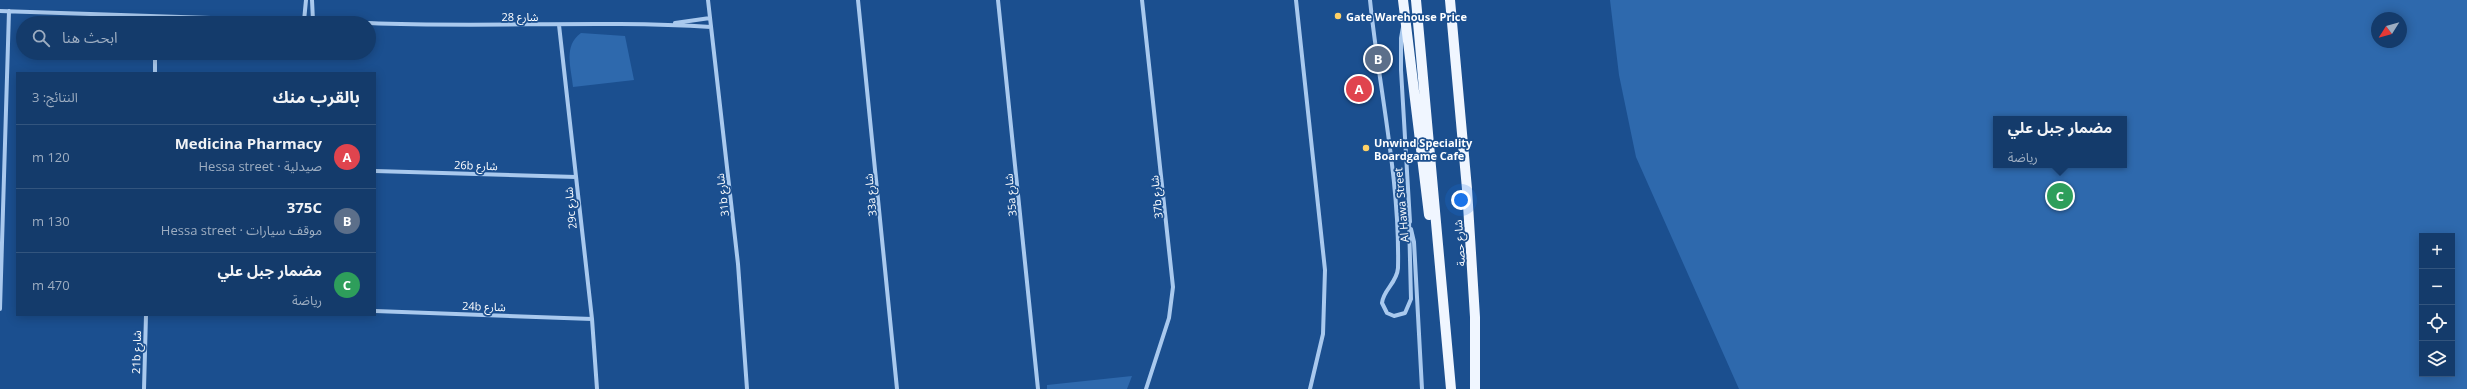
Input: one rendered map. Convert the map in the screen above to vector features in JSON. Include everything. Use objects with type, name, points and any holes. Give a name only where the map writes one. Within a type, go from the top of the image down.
[{"type":"main road","name":"شارع حصة","points":[[1403,0],[1430,226],[1441,276]]},
{"type":"main road","name":"شارع حصة","points":[[1416,0],[1451,389]]},
{"type":"main road","name":"شارع حصة","points":[[1450,0],[1468,190],[1475,317],[1475,389]]},
{"type":"street","points":[[304,16],[306,0]]},
{"type":"street","points":[[312,0],[313,16]]},
{"type":"street","name":"31b شارع","points":[[708,0],[738,264],[747,389]]},
{"type":"street","name":"33a شارع","points":[[858,0],[897,389]]},
{"type":"street","name":"35a شارع","points":[[998,0],[1038,389]]},
{"type":"street","name":"37b شارع","points":[[1142,0],[1173,287],[1169,318],[1146,389]]},
{"type":"street","points":[[1296,0],[1325,270],[1323,334],[1310,389]]},
{"type":"street","points":[[1370,0],[1393,183],[1398,269],[1395,280],[1384,296],[1382,303],[1387,313],[1394,316],[1405,313],[1411,299],[1409,220]]},
{"type":"street","points":[[0,11],[157,16]]},
{"type":"street","points":[[0,309],[2,158],[9,11]]},
{"type":"street","name":"شارع 28","points":[[671,24],[710,18]]},
{"type":"street","name":"Al Hawa Street","points":[[1406,19],[1401,38],[1401,54],[1409,220],[1414,242],[1422,389]]},
{"type":"street","name":"شارع 28","points":[[376,23],[559,25],[671,24],[711,27]]},
{"type":"street","name":"29c شارع","points":[[559,25],[592,319],[597,389]]},
{"type":"street","points":[[155,72],[156,60]]},
{"type":"street","name":"26b شارع","points":[[376,171],[576,177]]},
{"type":"street","name":"24b شارع","points":[[376,311],[592,319]]},
{"type":"street","name":"21b شارع","points":[[144,389],[146,316]]},
{"type":"shaded area","points":[[1610,0],[2467,0],[2467,389],[1739,389],[1636,157],[1619,75]]},
{"type":"shaded area","points":[[581,33],[625,36],[634,80],[573,87],[570,51],[575,38]]},
{"type":"shaded area","points":[[1132,376],[1127,389],[1047,389],[1047,385]]},
{"type":"place","name":"Gate Warehouse Price","points":[[1338,16]]},
{"type":"place","name":"375C","points":[[1378,59]]},
{"type":"place","name":"Medicina Pharmacy","points":[[1359,89]]},
{"type":"place","name":"Unwind Speciality Boardgame Cafe","points":[[1366,148]]},
{"type":"place","name":"مضمار جبل علي","points":[[2060,196]]}]
